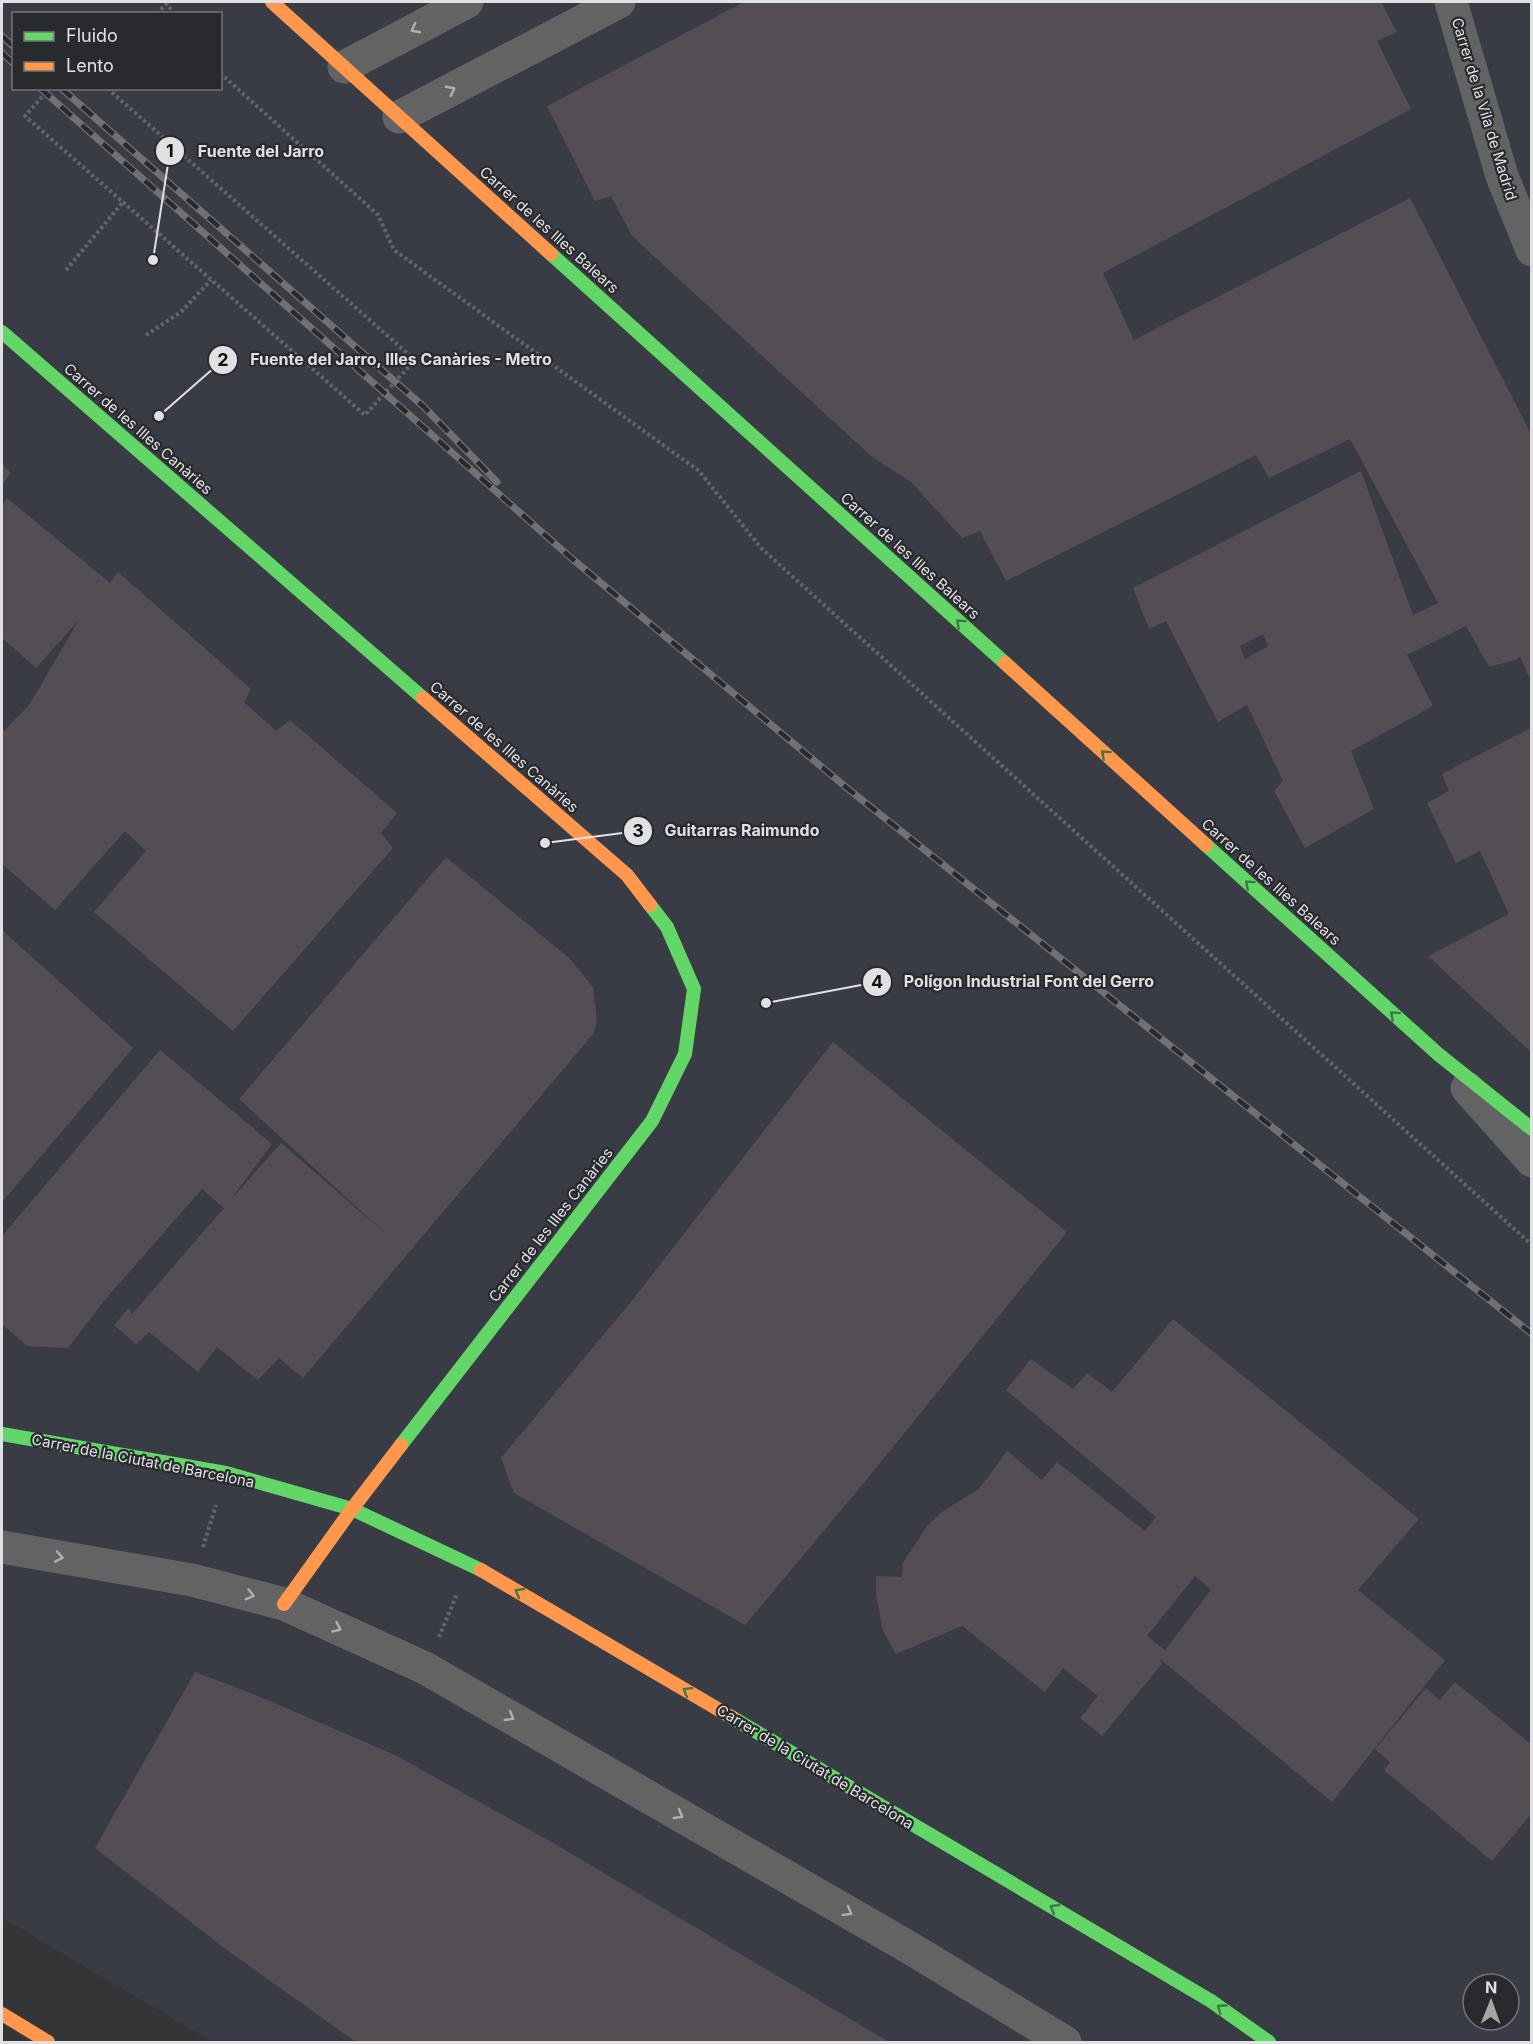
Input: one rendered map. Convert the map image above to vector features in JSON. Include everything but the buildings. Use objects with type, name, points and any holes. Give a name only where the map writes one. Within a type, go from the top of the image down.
[{"type":"main road","name":"Carrer de les Illes Balears","points":[[272,2],[1438,1054],[1532,1129]]},
{"type":"main road","name":"Carrer de les Illes Canàries","points":[[2,332],[627,875],[667,927],[694,988],[685,1054],[652,1121],[352,1509]]},
{"type":"main road","name":"Carrer de la Ciutat de Barcelona","points":[[2,1434],[226,1473],[352,1509],[470,1563],[1211,2001],[1269,2043]]},
{"type":"main road","points":[[284,1604],[352,1509]]},
{"type":"main road","points":[[2,2014],[48,2043]]},
{"type":"street","points":[[344,67],[467,2]]},
{"type":"street","points":[[399,117],[619,2]]},
{"type":"street","name":"Carrer de la Vila de Madrid","points":[[1451,2],[1502,176],[1532,250]]},
{"type":"street","points":[[1438,1054],[1532,1161]]},
{"type":"street","points":[[2,1547],[192,1580],[284,1604],[425,1668],[900,1942],[1065,2043]]},
{"type":"path","points":[[222,75],[378,214],[394,250],[699,471],[761,548],[1532,1245]]},
{"type":"path","points":[[48,90],[26,116],[365,415],[415,360],[109,90]]},
{"type":"path","points":[[66,270],[123,202]]},
{"type":"path","points":[[146,335],[181,312],[212,280]]},
{"type":"path","points":[[192,1580],[226,1473]]},
{"type":"path","points":[[425,1668],[470,1563]]},
{"type":"shaded area","points":[[2,2],[1531,2],[1531,2042],[213,2042],[2,1918]]},
{"type":"railway","points":[[2,36],[12,45]]},
{"type":"railway","points":[[2,53],[12,62]]},
{"type":"railway","points":[[42,90],[570,557],[847,788],[1532,1334]]},
{"type":"railway","points":[[63,90],[424,407],[497,482]]},
{"type":"traffic: fast","points":[[551,254],[1005,663]]},
{"type":"traffic: fast","points":[[2,332],[423,698]]},
{"type":"traffic: fast","points":[[1206,845],[1438,1054],[1532,1129]]},
{"type":"traffic: fast","points":[[401,1445],[652,1121],[685,1054],[694,989],[667,927],[650,905]]},
{"type":"traffic: fast","points":[[2,1434],[226,1473],[352,1509],[481,1570]]},
{"type":"traffic: fast","points":[[733,1718],[1211,2001],[1269,2042]]},
{"type":"traffic: slow","points":[[272,2],[551,254]]},
{"type":"traffic: slow","points":[[1005,663],[1206,845]]},
{"type":"traffic: slow","points":[[423,698],[627,875],[650,905]]},
{"type":"traffic: slow","points":[[284,1604],[401,1445]]},
{"type":"traffic: slow","points":[[481,1570],[733,1718]]},
{"type":"traffic: slow","points":[[2,2014],[48,2042]]},
{"type":"place","name":"Fuente del Jarro","points":[[153,260]]},
{"type":"place","name":"Fuente del Jarro, Illes Canàries - Metro","points":[[159,416]]},
{"type":"place","name":"Guitarras Raimundo","points":[[545,843]]},
{"type":"place","name":"Polígon Industrial Font del Gerro","points":[[766,1003]]}]
